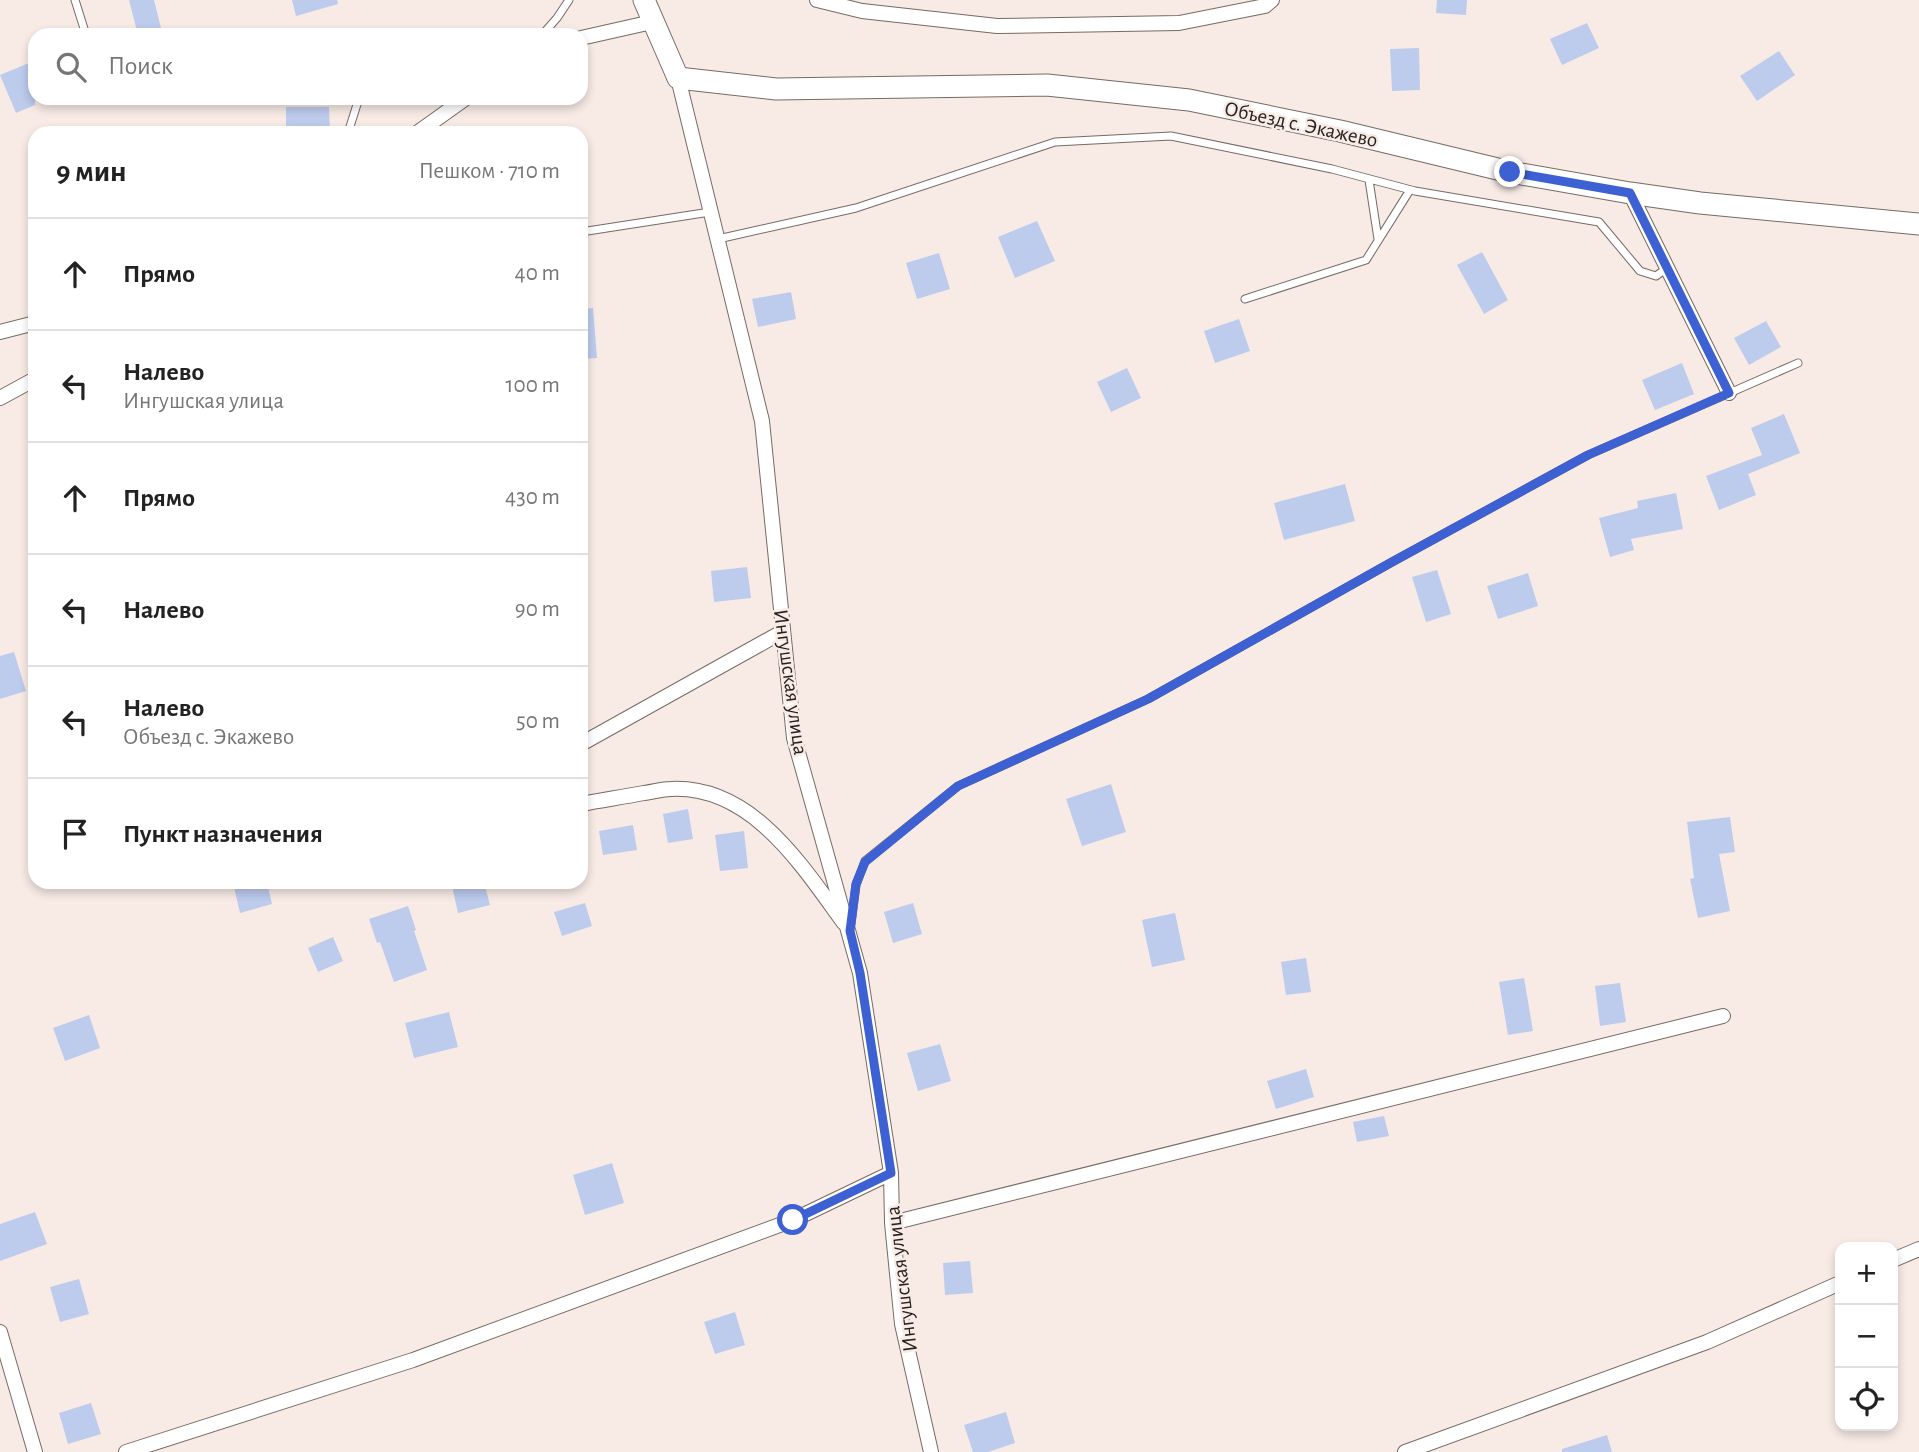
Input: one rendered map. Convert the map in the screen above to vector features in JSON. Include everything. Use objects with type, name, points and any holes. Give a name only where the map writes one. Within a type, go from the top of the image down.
[{"type":"main road","name":"Ингушская улица","points":[[644,0],[678,78]]},
{"type":"main road","name":"Объезд с. Экажево","points":[[678,78],[776,89],[1047,85],[1189,100],[1340,131],[1510,172],[1630,193],[1700,203],[1919,224]]},
{"type":"street","points":[[817,0],[862,11],[996,26],[1179,23],[1265,6],[1272,0]]},
{"type":"street","points":[[588,36],[652,22]]},
{"type":"street","name":"Ингушская улица","points":[[678,78],[762,421],[794,738],[860,973],[891,1173],[892,1223],[902,1324],[931,1452]]},
{"type":"street","points":[[427,126],[456,105]]},
{"type":"street","points":[[1630,193],[1729,393]]},
{"type":"street","points":[[0,332],[28,325]]},
{"type":"street","points":[[0,398],[28,383]]},
{"type":"street","points":[[588,740],[782,632]]},
{"type":"street","points":[[588,803],[671,789],[701,791],[724,799],[747,812],[771,832],[798,861],[850,931]]},
{"type":"street","points":[[892,1223],[1723,1016]]},
{"type":"street","points":[[126,1452],[412,1360],[793,1220],[891,1173]]},
{"type":"street","points":[[1898,1259],[1918,1254]]},
{"type":"street","points":[[1405,1452],[1707,1342],[1835,1285]]},
{"type":"street","points":[[0,1332],[35,1452]]},
{"type":"lane","points":[[75,0],[84,28]]},
{"type":"lane","points":[[548,28],[569,0]]},
{"type":"lane","points":[[350,126],[357,105]]},
{"type":"lane","points":[[717,239],[856,208],[1055,142],[1171,136],[1332,169],[1410,190],[1599,222],[1640,271],[1656,276],[1667,268]]},
{"type":"lane","points":[[1369,180],[1378,240]]},
{"type":"lane","points":[[1245,299],[1366,260],[1410,190]]},
{"type":"lane","points":[[588,231],[711,212]]},
{"type":"lane","points":[[850,931],[856,884],[865,862],[958,786],[1148,699],[1588,455],[1798,363]]},
{"type":"building","points":[[129,0],[154,0],[161,28],[136,28]]},
{"type":"building","points":[[292,0],[337,0],[338,4],[296,16]]},
{"type":"building","points":[[1437,0],[1467,0],[1466,15],[1436,13]]},
{"type":"building","points":[[1587,23],[1599,48],[1562,65],[1550,39]]},
{"type":"building","points":[[1419,48],[1420,90],[1392,91],[1390,49]]},
{"type":"building","points":[[1779,51],[1795,75],[1757,101],[1740,76]]},
{"type":"building","points":[[28,63],[28,105],[35,105],[16,113],[0,75]]},
{"type":"building","points":[[286,107],[329,107],[330,126],[286,126]]},
{"type":"building","points":[[1037,221],[1055,261],[1015,278],[998,237]]},
{"type":"building","points":[[1482,252],[1508,300],[1484,314],[1457,265]]},
{"type":"building","points":[[939,253],[950,289],[917,299],[906,263]]},
{"type":"building","points":[[791,292],[796,319],[758,327],[752,299]]},
{"type":"building","points":[[588,308],[593,308],[597,358],[588,359]]},
{"type":"building","points":[[1239,319],[1250,351],[1215,363],[1204,331]]},
{"type":"building","points":[[1766,321],[1781,347],[1749,365],[1734,338]]},
{"type":"building","points":[[1682,363],[1694,394],[1655,410],[1642,380]]},
{"type":"building","points":[[1127,368],[1141,398],[1111,412],[1097,382]]},
{"type":"building","points":[[1784,414],[1800,453],[1748,474],[1756,495],[1719,510],[1706,476],[1762,455],[1751,428]]},
{"type":"building","points":[[1345,484],[1355,521],[1284,540],[1274,503]]},
{"type":"building","points":[[1676,493],[1683,529],[1631,539],[1634,550],[1610,557],[1599,518],[1638,508],[1637,501]]},
{"type":"building","points":[[747,567],[751,598],[714,602],[711,571]]},
{"type":"building","points":[[1437,570],[1451,614],[1426,622],[1412,577]]},
{"type":"building","points":[[1528,573],[1538,606],[1498,619],[1487,586]]},
{"type":"building","points":[[14,652],[26,691],[0,699],[0,656]]},
{"type":"building","points":[[1111,784],[1126,832],[1082,846],[1066,799]]},
{"type":"building","points":[[688,809],[693,839],[668,843],[663,814]]},
{"type":"building","points":[[1730,817],[1735,852],[1719,854],[1730,911],[1698,918],[1690,879],[1694,878],[1687,822]]},
{"type":"building","points":[[633,825],[637,850],[603,855],[599,831]]},
{"type":"building","points":[[744,831],[748,868],[720,871],[715,835]]},
{"type":"building","points":[[234,889],[269,889],[272,904],[240,913]]},
{"type":"building","points":[[453,889],[486,889],[490,905],[458,913]]},
{"type":"building","points":[[585,903],[592,926],[562,936],[554,912]]},
{"type":"building","points":[[913,903],[922,934],[893,943],[884,912]]},
{"type":"building","points":[[408,906],[427,970],[394,982],[369,919]]},
{"type":"building","points":[[1175,913],[1185,960],[1152,967],[1142,920]]},
{"type":"building","points":[[333,937],[343,961],[318,972],[308,948]]},
{"type":"building","points":[[1306,958],[1311,992],[1286,995],[1281,962]]},
{"type":"building","points":[[1524,978],[1533,1031],[1508,1035],[1499,982]]},
{"type":"building","points":[[1620,983],[1626,1022],[1600,1026],[1595,986]]},
{"type":"building","points":[[449,1012],[458,1047],[414,1058],[405,1023]]},
{"type":"building","points":[[89,1015],[100,1048],[65,1061],[53,1028]]},
{"type":"building","points":[[940,1044],[951,1081],[918,1091],[907,1053]]},
{"type":"building","points":[[1306,1069],[1314,1097],[1276,1109],[1267,1081]]},
{"type":"building","points":[[1384,1116],[1389,1136],[1357,1142],[1353,1122]]},
{"type":"building","points":[[612,1163],[624,1203],[585,1215],[573,1175]]},
{"type":"building","points":[[35,1212],[47,1244],[0,1261],[0,1224]]},
{"type":"building","points":[[970,1261],[973,1293],[945,1295],[943,1263]]},
{"type":"building","points":[[79,1279],[89,1314],[60,1322],[50,1287]]},
{"type":"building","points":[[735,1312],[745,1345],[715,1354],[704,1322]]},
{"type":"building","points":[[91,1403],[101,1434],[68,1444],[59,1413]]},
{"type":"building","points":[[1006,1412],[1015,1443],[988,1452],[973,1452],[964,1425]]},
{"type":"building","points":[[1607,1435],[1612,1452],[1562,1452],[1562,1449]]},
{"type":"route","points":[[793,1220],[891,1173],[860,973],[850,931],[856,884],[865,862],[958,786],[1148,699],[1588,455],[1729,393],[1630,193],[1510,172]]}]
